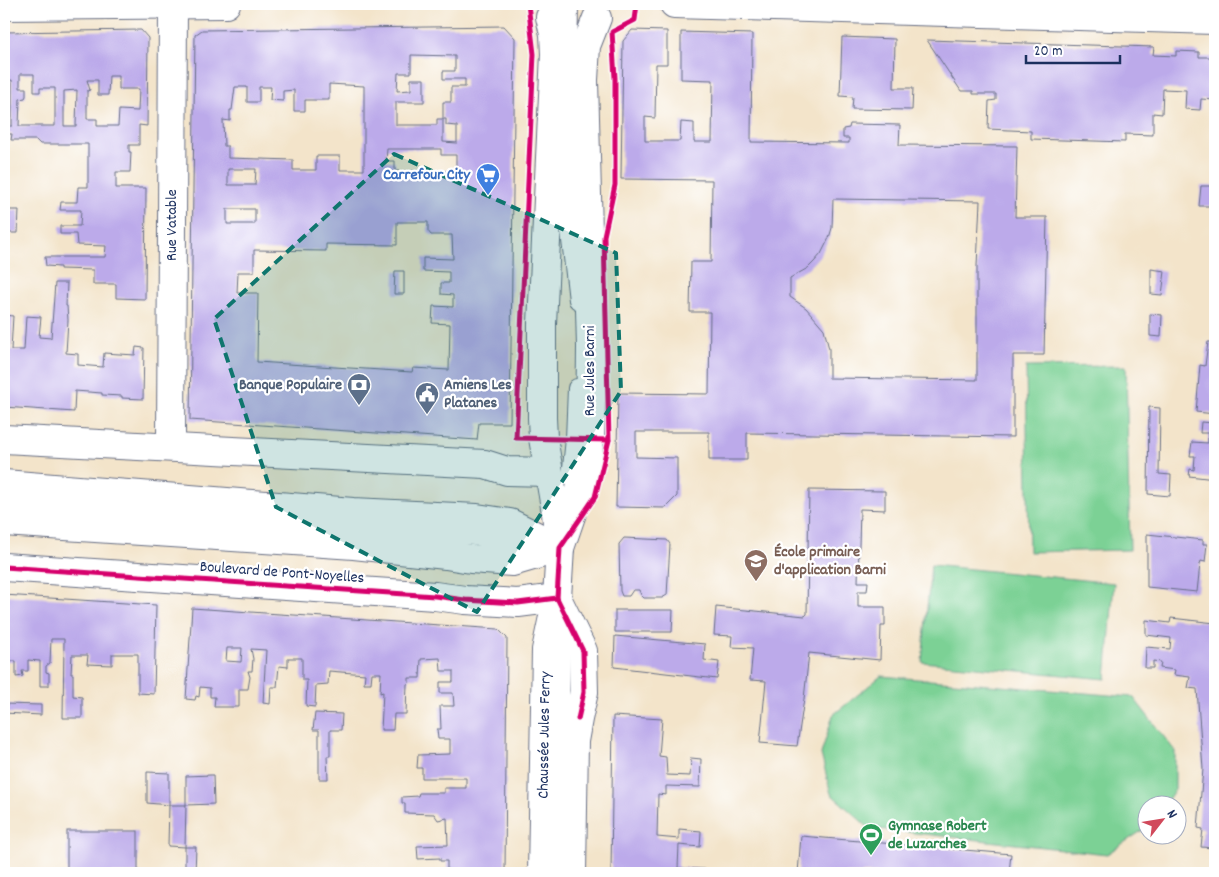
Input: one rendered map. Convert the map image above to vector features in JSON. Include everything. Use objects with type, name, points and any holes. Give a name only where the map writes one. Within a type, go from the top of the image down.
[{"type":"main road","points":[[4,6],[226,4]]},
{"type":"main road","points":[[674,4],[1215,20]]},
{"type":"main road","name":"Rue Vatable","points":[[171,447],[173,5]]},
{"type":"main road","points":[[560,548],[542,418],[542,324],[554,54],[554,10],[584,27],[599,11]]},
{"type":"main road","name":"Rue Jules Barni","points":[[560,548],[584,478],[590,439],[592,347],[584,80],[586,46],[599,11]]},
{"type":"main road","points":[[4,439],[485,464],[507,471],[548,472]]},
{"type":"main road","points":[[4,484],[353,512],[477,518],[510,523],[560,548]]},
{"type":"main road","name":"Boulevard de Pont-Noyelles","points":[[4,522],[354,545],[512,562],[560,548]]},
{"type":"main road","name":"Chaussée Jules Ferry","points":[[542,873],[546,650],[558,598],[560,548]]},
{"type":"main road","name":"Boulevard de Pont-Noyelles","points":[[4,566],[435,596],[465,600],[518,603],[558,598]]},
{"type":"main road","name":"Chaussée Jules Ferry","points":[[558,598],[583,651],[584,692],[574,741],[572,873]]},
{"type":"lane","points":[[4,504],[474,536],[560,548],[572,476],[579,324],[578,298],[566,197],[554,10]]},
{"type":"lane","points":[[558,598],[562,651],[558,873]]},
{"type":"highlighted area","points":[[394,154],[616,253],[621,391],[477,612],[276,507],[214,319]]},
{"type":"green space","points":[[1126,366],[1130,550],[1029,552],[1026,367]]},
{"type":"green space","points":[[931,565],[1114,583],[1106,679],[922,662]]},
{"type":"green space","points":[[881,676],[1133,697],[1175,751],[1175,789],[1172,794],[1136,794],[1136,835],[1107,854],[869,828],[831,794],[821,754],[833,715]]},
{"type":"building","points":[[504,26],[515,38],[510,423],[479,423],[477,440],[190,420],[195,35],[202,30]],"holes":[[[411,55],[455,56],[455,71],[443,71],[443,79],[465,79],[465,87],[451,87],[451,102],[443,102],[443,119],[437,119],[437,125],[396,125],[396,102],[424,102],[424,79],[411,79],[411,90],[397,91],[398,73],[411,73]],[[329,84],[364,86],[364,170],[340,170],[340,156],[316,156],[316,170],[293,170],[293,160],[228,158],[228,146],[224,146],[223,120],[230,121],[230,110],[232,110],[235,87],[247,87],[247,102],[259,102],[259,87],[271,87],[270,100],[283,101],[283,91],[294,90],[294,111],[305,111],[305,100],[329,100]],[[443,119],[446,119],[446,125],[457,126],[457,143],[443,142]],[[387,149],[441,149],[441,155],[456,155],[456,171],[395,171],[395,161],[386,161]],[[228,169],[256,169],[255,185],[228,185]],[[227,209],[255,209],[255,224],[227,224]],[[397,222],[428,222],[428,231],[431,235],[452,235],[453,259],[423,258],[423,271],[449,272],[449,283],[441,283],[441,294],[453,295],[453,307],[433,306],[432,323],[450,324],[449,370],[413,368],[412,372],[257,362],[258,293],[237,293],[238,272],[254,272],[254,250],[326,251],[326,244],[397,245]]]},
{"type":"building","points":[[141,30],[148,38],[147,126],[139,125],[139,145],[129,145],[129,152],[131,152],[130,172],[116,172],[116,188],[146,188],[145,299],[116,298],[116,284],[93,284],[93,270],[60,269],[60,267],[46,266],[45,257],[105,257],[106,246],[77,245],[76,234],[60,234],[60,226],[80,226],[81,210],[60,210],[61,202],[77,202],[78,187],[88,187],[88,144],[40,144],[36,140],[11,140],[12,134],[4,134],[4,126],[12,126],[12,80],[4,81],[4,32]],"holes":[[[20,74],[34,74],[34,92],[40,92],[40,88],[55,88],[55,126],[19,126],[20,99],[26,96],[26,88],[20,88]],[[109,76],[119,76],[119,89],[139,89],[138,111],[119,110],[118,126],[97,126],[97,119],[87,119],[87,91],[90,90],[87,80],[98,80],[98,95],[108,95]],[[77,90],[76,126],[64,126],[64,91]]]},
{"type":"building","points":[[632,30],[667,31],[667,64],[656,64],[655,118],[645,117],[645,141],[680,141],[681,122],[694,123],[694,142],[712,142],[713,80],[681,79],[681,32],[752,34],[751,142],[849,143],[849,138],[843,138],[843,129],[849,128],[850,124],[900,125],[899,145],[1017,146],[1015,217],[1047,217],[1044,355],[1013,355],[1013,437],[747,433],[747,460],[709,460],[709,432],[636,432],[636,457],[677,458],[677,496],[665,508],[616,507],[618,393],[709,394],[710,312],[690,312],[691,262],[711,262],[712,180],[621,179],[623,41]],"holes":[[[833,199],[980,201],[977,266],[977,380],[829,378],[829,349],[824,329],[806,308],[790,297],[790,278],[808,268],[821,254],[832,228]]]},
{"type":"building","points":[[842,37],[895,39],[894,88],[913,88],[912,110],[852,109],[853,97],[840,96]]},
{"type":"building","points":[[927,40],[1154,47],[1153,55],[1176,56],[1176,51],[1199,52],[1199,57],[1215,57],[1215,100],[1201,99],[1200,110],[1185,109],[1186,90],[1163,89],[1162,114],[1153,113],[1153,135],[1125,134],[1125,142],[1031,139],[1031,131],[988,129],[989,101],[996,100],[996,94],[973,94],[973,91],[961,91]]},
{"type":"building","points":[[1201,186],[1215,186],[1215,206],[1199,206]]},
{"type":"building","points":[[4,210],[19,210],[18,233],[4,233]]},
{"type":"building","points":[[4,256],[7,257],[6,282],[4,282]]},
{"type":"building","points":[[1151,269],[1165,271],[1162,295],[1151,294]]},
{"type":"building","points":[[395,271],[404,271],[404,294],[394,294]]},
{"type":"building","points":[[55,283],[67,283],[66,306],[68,320],[66,353],[78,354],[78,365],[103,367],[104,353],[135,355],[136,347],[144,348],[143,399],[75,391],[74,412],[4,407],[4,315],[13,316],[11,350],[24,350],[26,316],[41,317],[39,337],[51,338]]},
{"type":"building","points":[[1150,314],[1162,315],[1161,337],[1150,336]]},
{"type":"building","points":[[1214,328],[1215,414],[1196,412],[1200,365],[1205,366],[1208,342],[1213,342]]},
{"type":"building","points":[[1149,407],[1160,408],[1159,474],[1171,475],[1170,496],[1148,494]]},
{"type":"building","points":[[1201,422],[1215,423],[1215,479],[1189,476],[1190,469],[1194,470],[1195,456],[1190,456],[1192,442],[1208,443],[1208,433],[1200,433]]},
{"type":"building","points":[[809,490],[885,491],[885,510],[860,509],[858,582],[868,582],[867,591],[858,591],[858,607],[885,607],[885,626],[881,626],[880,660],[809,653],[797,746],[760,743],[766,681],[750,680],[753,648],[731,647],[732,636],[714,635],[716,607],[805,616],[807,614]]},
{"type":"building","points":[[1147,534],[1203,540],[1203,544],[1207,544],[1205,562],[1201,561],[1200,564],[1197,592],[1147,587]]},
{"type":"building","points":[[624,538],[667,540],[670,544],[667,595],[662,598],[644,598],[639,590],[633,590],[629,596],[622,596],[620,591],[619,544]]},
{"type":"building","points":[[4,595],[156,605],[154,694],[138,693],[138,654],[112,654],[112,665],[87,664],[88,655],[72,655],[73,696],[82,697],[82,718],[63,718],[64,639],[51,639],[50,663],[46,666],[46,672],[49,673],[49,686],[40,686],[40,661],[28,660],[28,671],[22,671],[23,676],[16,677],[16,661],[4,661]]},
{"type":"building","points":[[192,608],[498,629],[507,638],[505,873],[447,873],[447,861],[440,861],[440,858],[418,859],[417,846],[448,845],[447,818],[438,820],[434,814],[405,813],[405,803],[402,803],[402,797],[418,796],[419,793],[444,793],[444,788],[466,788],[466,778],[422,778],[422,768],[417,768],[418,755],[450,754],[450,739],[438,739],[437,729],[441,729],[440,706],[454,706],[453,693],[440,693],[440,682],[453,682],[453,671],[441,671],[440,658],[421,659],[420,678],[409,678],[409,683],[407,684],[406,714],[394,714],[393,730],[381,730],[383,692],[380,693],[381,673],[372,673],[371,683],[364,683],[365,674],[329,671],[328,684],[316,685],[315,707],[306,706],[307,680],[302,680],[302,658],[288,658],[288,667],[279,666],[277,687],[271,687],[270,704],[263,703],[266,650],[251,649],[253,659],[252,671],[248,671],[250,677],[248,689],[239,689],[239,707],[214,707],[215,697],[210,697],[210,688],[200,687],[199,697],[196,696],[195,700],[186,699]],"holes":[[[227,648],[242,648],[241,662],[226,661]]]},
{"type":"building","points":[[615,610],[673,610],[672,632],[615,632]]},
{"type":"building","points":[[1171,618],[1215,623],[1215,848],[1201,847],[1203,829],[1198,828],[1203,769],[1197,689],[1188,688],[1190,677],[1174,675],[1175,670],[1160,668],[1161,662],[1153,661],[1153,668],[1145,668],[1146,647],[1170,649],[1171,638],[1146,635],[1146,620],[1170,623]]},
{"type":"building","points":[[615,636],[705,644],[704,660],[719,662],[717,679],[614,667]]},
{"type":"building","points":[[4,704],[41,705],[41,715],[4,713]]},
{"type":"building","points":[[315,713],[342,714],[341,730],[330,730],[330,756],[327,756],[328,779],[319,779],[319,730],[313,730]]},
{"type":"building","points":[[613,716],[662,719],[659,756],[666,757],[667,775],[690,776],[691,758],[701,759],[700,787],[666,786],[666,795],[658,794],[657,837],[679,839],[679,829],[701,831],[700,847],[679,845],[678,868],[705,869],[704,873],[611,873]]},
{"type":"building","points":[[147,772],[169,773],[169,805],[147,803]]},
{"type":"building","points":[[213,775],[214,804],[186,805],[186,776]]},
{"type":"building","points":[[169,805],[186,805],[185,847],[168,846]]},
{"type":"building","points":[[67,831],[138,831],[138,873],[67,873]]},
{"type":"building","name":"Gymnase Robert de Luzarches","points":[[801,836],[1011,854],[1009,873],[798,873]]},
{"type":"building","points":[[185,847],[196,847],[195,873],[185,873]]},
{"type":"cycle path","points":[[528,4],[534,54],[516,438],[609,440]]},
{"type":"cycle path","points":[[578,719],[584,692],[583,651],[557,598],[560,548],[595,497],[609,440],[604,236],[615,185],[615,78],[612,32],[635,20],[637,4]]},
{"type":"cycle path","points":[[4,567],[518,603],[557,598]]},
{"type":"place","name":"Carrefour City","points":[[488,196]]},
{"type":"place","name":"Banque Populaire","points":[[359,406]]},
{"type":"place","name":"Amiens Les Platanes","points":[[427,415]]},
{"type":"place","name":"École primaire d'application Barni","points":[[756,582]]},
{"type":"place","name":"Gymnase Robert de Luzarches","points":[[871,856]]}]
